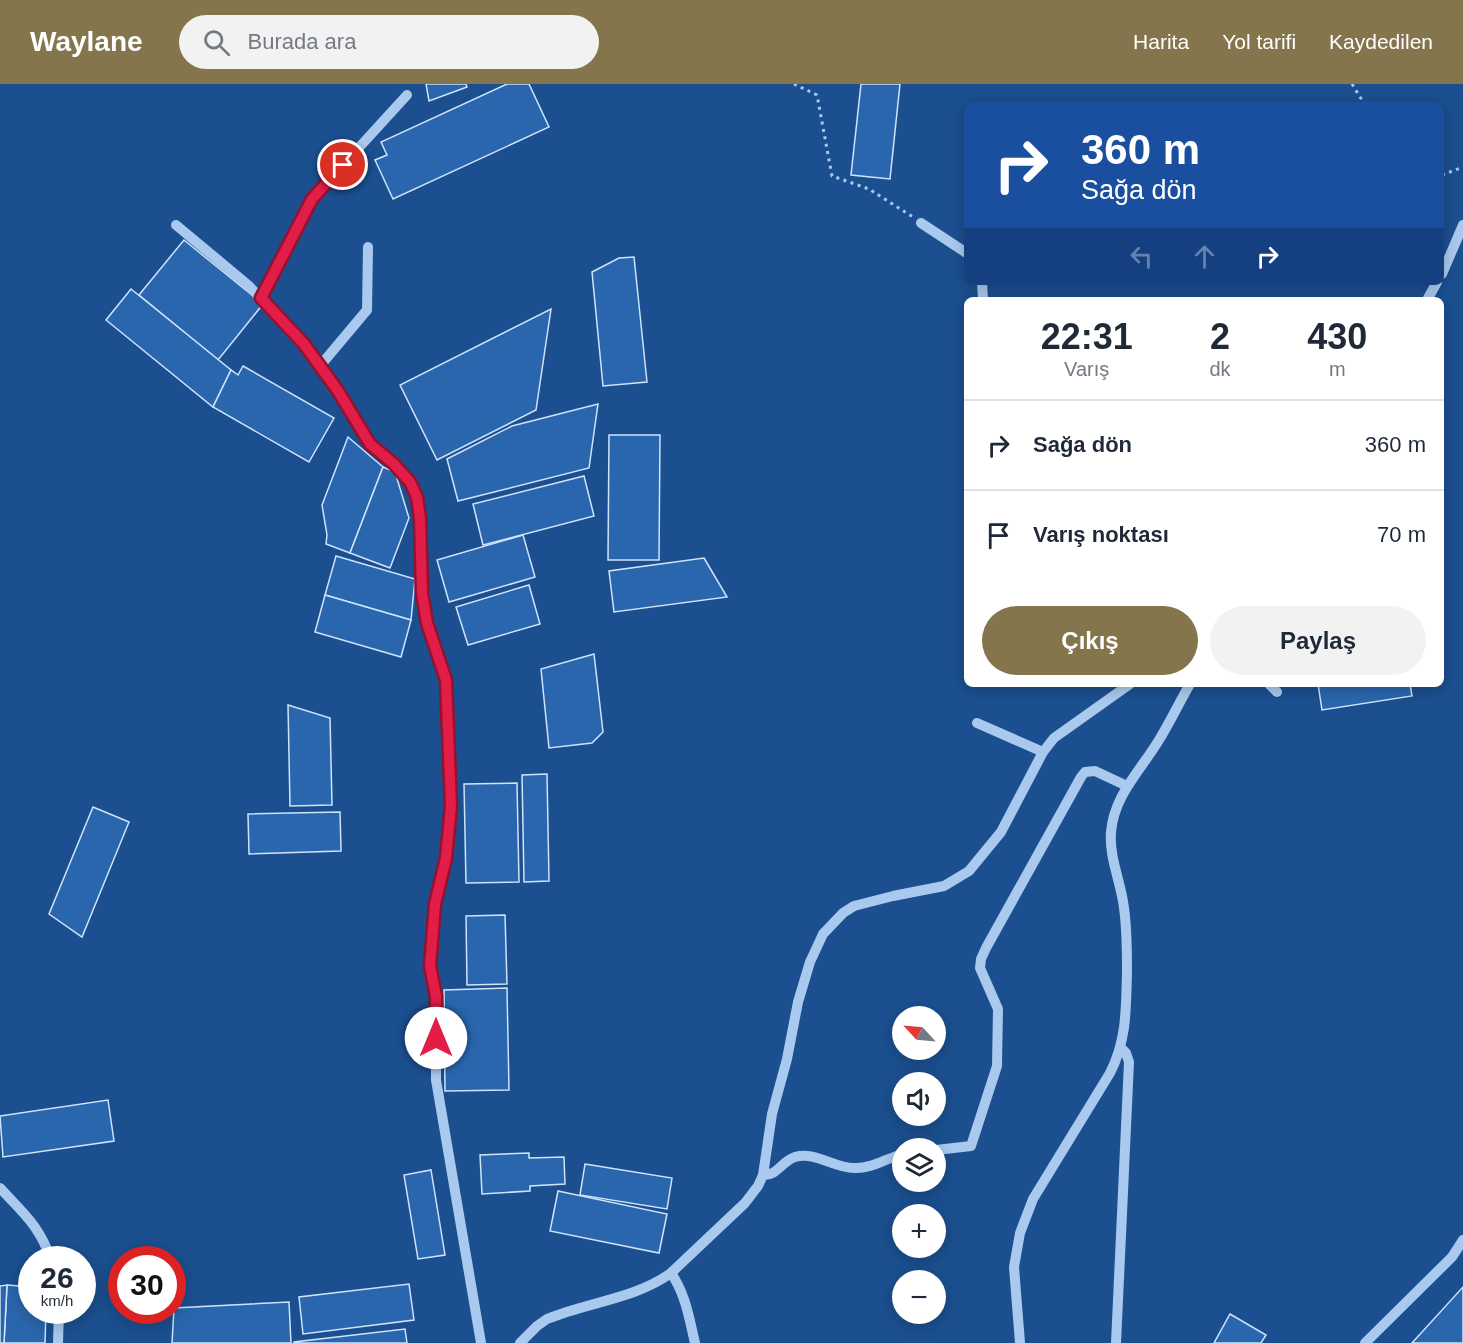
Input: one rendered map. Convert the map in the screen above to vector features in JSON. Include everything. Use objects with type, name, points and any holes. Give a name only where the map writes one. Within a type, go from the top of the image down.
[{"type":"street","points":[[261,298],[312,199],[407,95]]},
{"type":"street","points":[[921,223],[964,251]]},
{"type":"street","points":[[176,225],[248,285],[304,344],[338,391],[370,444],[394,464],[410,482],[417,497],[420,518],[422,593],[427,623],[446,680],[451,806],[446,858],[435,904],[430,966],[436,996],[436,1080],[481,1343]]},
{"type":"street","points":[[1444,269],[1463,225]]},
{"type":"street","points":[[320,366],[367,310],[368,248]]},
{"type":"street","points":[[520,1343],[547,1319],[640,1291],[661,1281],[745,1203],[763,1175],[772,1114],[787,1059],[798,1002],[810,962],[823,934],[854,906],[944,886],[969,872],[1001,832],[1043,752],[1054,738],[1126,687]]},
{"type":"street","points":[[1020,1343],[1014,1267],[1020,1233],[1033,1199],[1110,1073],[1121,1047],[1126,1017],[1126,928],[1124,906],[1111,844],[1111,831],[1117,806],[1127,786],[1159,741],[1188,687]]},
{"type":"street","points":[[977,723],[1043,752]]},
{"type":"street","points":[[946,1148],[971,1146],[997,1066],[998,1009],[980,968],[981,958],[1085,772],[1095,771],[1127,786]]},
{"type":"street","points":[[1116,1343],[1129,1062],[1121,1047]]},
{"type":"street","points":[[763,1175],[773,1173],[787,1160],[795,1157],[811,1156],[844,1168],[865,1167],[892,1158]]},
{"type":"street","points":[[0,1188],[32,1222],[46,1246]]},
{"type":"street","points":[[1365,1343],[1452,1257],[1463,1240]]},
{"type":"street","points":[[671,1273],[686,1301],[695,1343]]},
{"type":"street","points":[[58,1343],[59,1324]]},
{"type":"path","points":[[794,84],[817,95],[832,176],[869,189],[921,223]]},
{"type":"path","points":[[1352,84],[1363,102]]},
{"type":"path","points":[[1444,174],[1463,167]]},
{"type":"building","points":[[426,84],[466,84],[467,87],[429,101]]},
{"type":"building","points":[[507,84],[529,84],[549,127],[393,199],[375,160],[387,155],[381,142]]},
{"type":"building","points":[[861,84],[900,84],[890,179],[851,175]]},
{"type":"building","points":[[184,240],[263,304],[218,360],[139,295]]},
{"type":"building","points":[[634,257],[647,382],[603,386],[592,272],[619,258]]},
{"type":"building","points":[[131,289],[231,370],[213,407],[106,320]]},
{"type":"building","points":[[551,309],[536,410],[437,460],[400,385]]},
{"type":"building","points":[[243,366],[334,418],[309,462],[213,407],[231,370],[238,375]]},
{"type":"building","points":[[598,404],[589,468],[458,501],[447,459],[512,426]]},
{"type":"building","points":[[609,435],[660,435],[659,560],[608,560]]},
{"type":"building","points":[[348,437],[383,467],[350,553],[326,544],[327,535],[322,505]]},
{"type":"building","points":[[383,467],[395,472],[409,518],[390,568],[350,553]]},
{"type":"building","points":[[584,476],[594,516],[483,545],[473,504]]},
{"type":"building","points":[[523,535],[535,577],[449,602],[437,560]]},
{"type":"building","points":[[336,556],[415,579],[411,620],[325,595]]},
{"type":"building","points":[[704,558],[727,597],[614,612],[609,571]]},
{"type":"building","points":[[529,585],[540,624],[468,645],[456,607]]},
{"type":"building","points":[[325,595],[411,620],[401,657],[315,632]]},
{"type":"building","points":[[594,654],[603,732],[592,743],[549,748],[541,669]]},
{"type":"building","points":[[1318,687],[1410,687],[1412,696],[1322,710]]},
{"type":"building","points":[[288,705],[330,718],[332,805],[290,806]]},
{"type":"building","points":[[547,774],[549,881],[524,882],[522,775]]},
{"type":"building","points":[[517,783],[519,882],[466,883],[464,784]]},
{"type":"building","points":[[93,807],[129,822],[82,937],[49,914]]},
{"type":"building","points":[[340,812],[341,851],[249,854],[248,814]]},
{"type":"building","points":[[505,915],[507,984],[467,985],[466,916]]},
{"type":"building","points":[[507,988],[509,1090],[445,1091],[444,990]]},
{"type":"building","points":[[108,1100],[114,1141],[3,1157],[0,1116]]},
{"type":"building","points":[[529,1153],[529,1158],[564,1157],[565,1184],[530,1186],[530,1191],[482,1194],[480,1155]]},
{"type":"building","points":[[585,1164],[672,1178],[667,1209],[580,1195]]},
{"type":"building","points":[[431,1170],[445,1255],[418,1259],[404,1175]]},
{"type":"building","points":[[558,1191],[667,1214],[659,1253],[550,1231]]},
{"type":"building","points":[[409,1284],[414,1320],[303,1334],[299,1297]]},
{"type":"building","points":[[7,1285],[18,1286],[18,1324],[46,1324],[45,1343],[4,1343]]},
{"type":"building","points":[[7,1285],[4,1343],[0,1343],[0,1286]]},
{"type":"building","points":[[1463,1287],[1463,1343],[1412,1343]]},
{"type":"building","points":[[289,1302],[291,1343],[172,1343],[173,1324],[186,1324],[186,1307]]},
{"type":"building","points":[[1230,1314],[1266,1335],[1261,1343],[1214,1343]]},
{"type":"building","points":[[405,1329],[407,1343],[294,1343],[294,1342]]},
{"type":"route","points":[[343,165],[312,199],[261,298],[304,344],[338,391],[370,444],[394,464],[410,482],[417,497],[420,518],[422,593],[435,652],[446,680],[451,806],[446,858],[435,904],[430,966],[436,996],[436,1038]]}]
